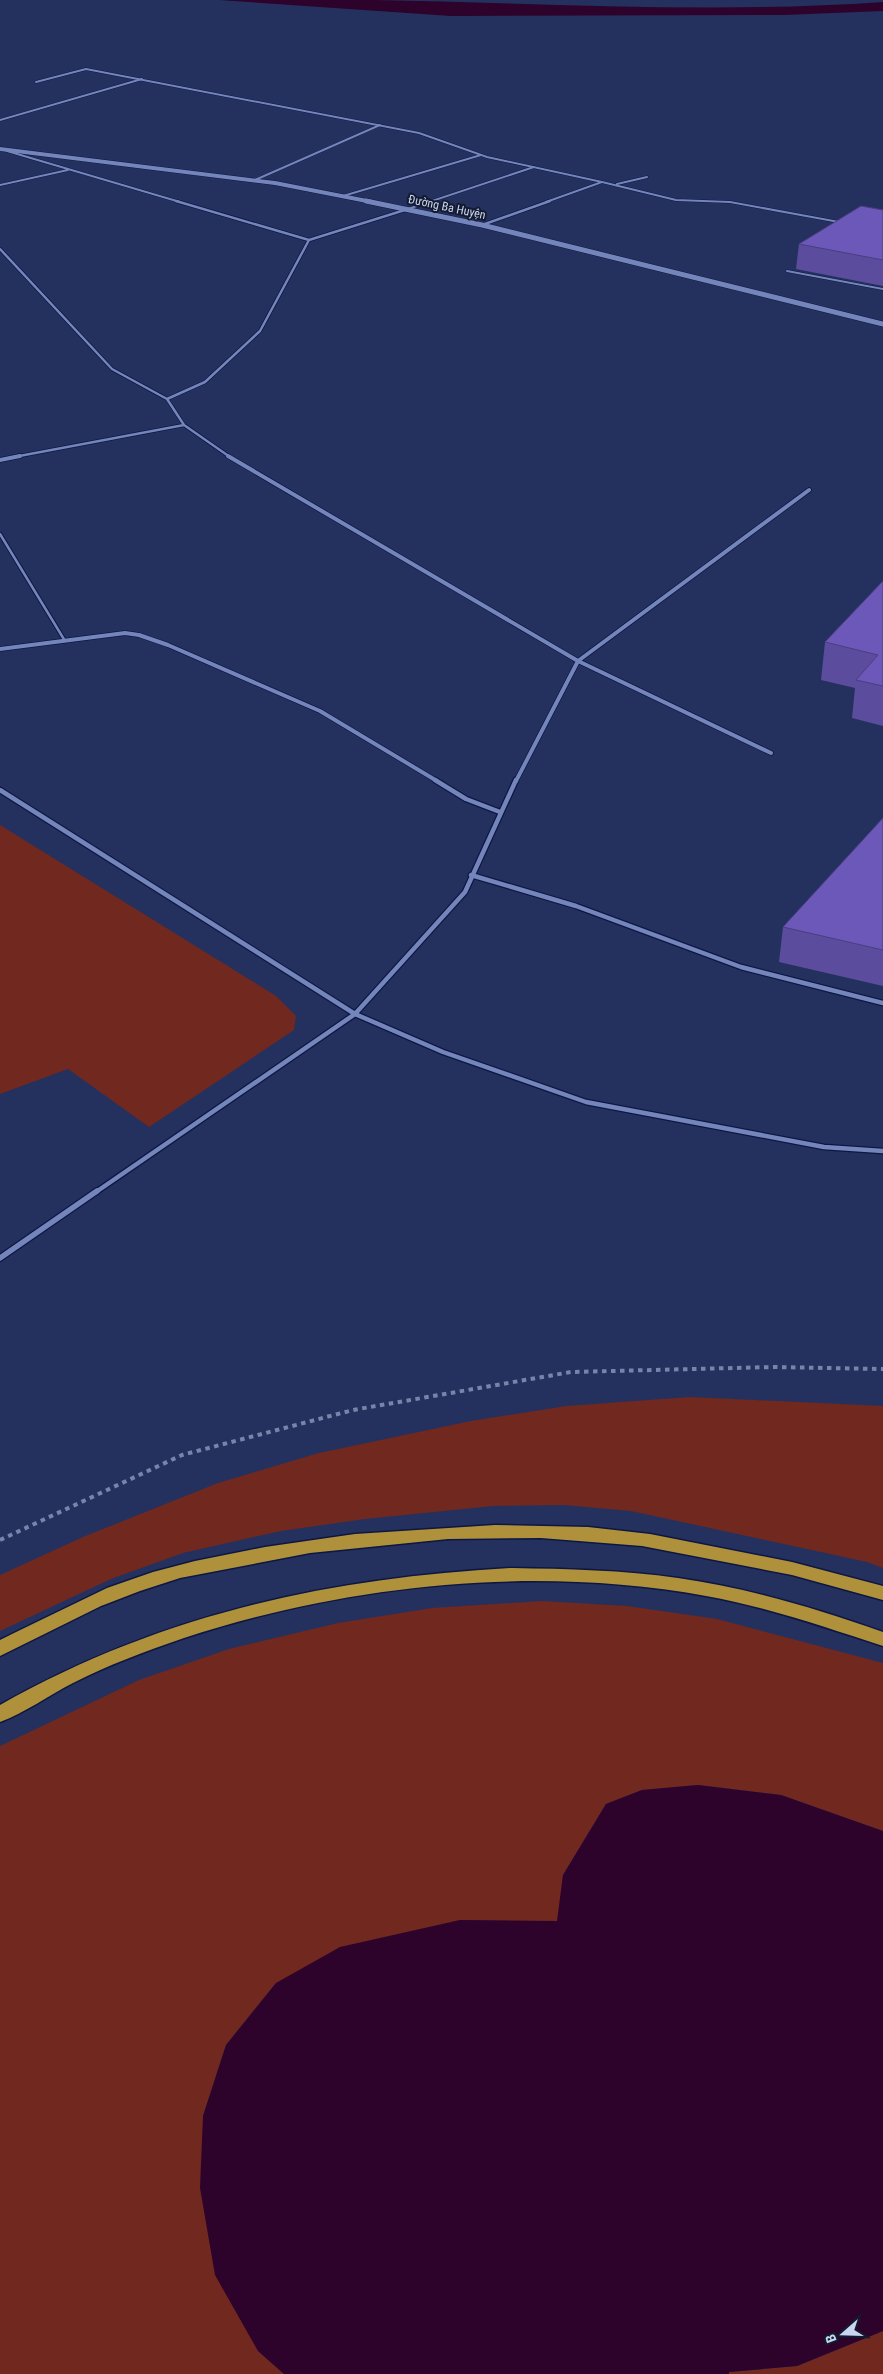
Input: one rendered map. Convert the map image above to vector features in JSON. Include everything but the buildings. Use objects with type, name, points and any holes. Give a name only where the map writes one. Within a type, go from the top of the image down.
[{"type":"highway","points":[[0,1649],[42,1626],[105,1597],[155,1578],[277,1552],[363,1539],[470,1532],[548,1531],[634,1538],[772,1563],[883,1592]]},
{"type":"highway","points":[[0,1714],[61,1680],[113,1656],[230,1617],[320,1595],[381,1585],[461,1576],[591,1576],[649,1581],[738,1596],[804,1612],[883,1639]]},
{"type":"street","points":[[36,82],[86,69],[419,133],[482,155],[602,182]]},
{"type":"street","name":"Đường Ba Huyện","points":[[0,149],[255,180],[343,196],[482,225],[883,324]]},
{"type":"street","points":[[6,150],[309,240],[408,209]]},
{"type":"street","points":[[0,185],[70,169]]},
{"type":"street","points":[[482,225],[602,182]]},
{"type":"street","points":[[167,398],[205,382],[260,331],[309,240]]},
{"type":"street","points":[[0,249],[112,369],[167,398],[184,425],[229,457],[578,661],[771,753]]},
{"type":"street","points":[[0,460],[184,425]]},
{"type":"street","points":[[0,1258],[355,1014],[464,892],[500,812],[578,661],[809,490]]},
{"type":"street","points":[[0,650],[133,634],[168,645],[320,711],[466,799],[500,812]]},
{"type":"street","points":[[0,790],[355,1014],[443,1052],[586,1102],[824,1147],[883,1151]]},
{"type":"street","points":[[471,875],[576,906],[741,967],[883,1003]]},
{"type":"lane","points":[[0,120],[142,79]]},
{"type":"lane","points":[[255,180],[380,125]]},
{"type":"lane","points":[[343,196],[482,155]]},
{"type":"lane","points":[[408,209],[534,167]]},
{"type":"lane","points":[[615,185],[647,177]]},
{"type":"lane","points":[[602,182],[676,200],[730,202],[847,223]]},
{"type":"lane","points":[[787,271],[883,290]]},
{"type":"lane","points":[[0,534],[65,641]]},
{"type":"path","points":[[0,1540],[20,1529],[182,1455],[353,1410],[571,1372],[774,1367],[883,1369]]},
{"type":"shaded area","points":[[219,0],[374,0],[628,7],[756,7],[883,2],[883,11],[784,15],[451,16]]},
{"type":"shaded area","points":[[0,825],[276,996],[296,1016],[294,1030],[149,1127],[68,1069],[0,1094]]},
{"type":"shaded area","points":[[691,1397],[883,1406],[883,1568],[867,1562],[631,1511],[564,1505],[493,1506],[365,1519],[281,1531],[183,1553],[111,1579],[0,1631],[0,1575],[83,1537],[218,1483],[319,1453],[471,1421],[566,1406]]},
{"type":"shaded area","points":[[542,1601],[627,1606],[717,1619],[883,1663],[883,1831],[781,1795],[698,1785],[642,1790],[606,1804],[563,1875],[558,1922],[460,1920],[276,1983],[226,2045],[203,2116],[258,2351],[284,2374],[0,2374],[0,1746],[139,1680],[229,1649],[338,1623],[432,1608]]},
{"type":"shaded area","points":[[698,1785],[781,1795],[883,1831],[883,2331],[797,2366],[729,2372],[729,2374],[284,2374],[258,2351],[215,2275],[200,2188],[203,2116],[226,2045],[276,1983],[340,1947],[460,1920],[557,1921],[563,1875],[606,1804],[642,1790]]},
{"type":"shaded area","points":[[883,2331],[883,2374],[729,2374],[729,2372],[797,2366]]}]
